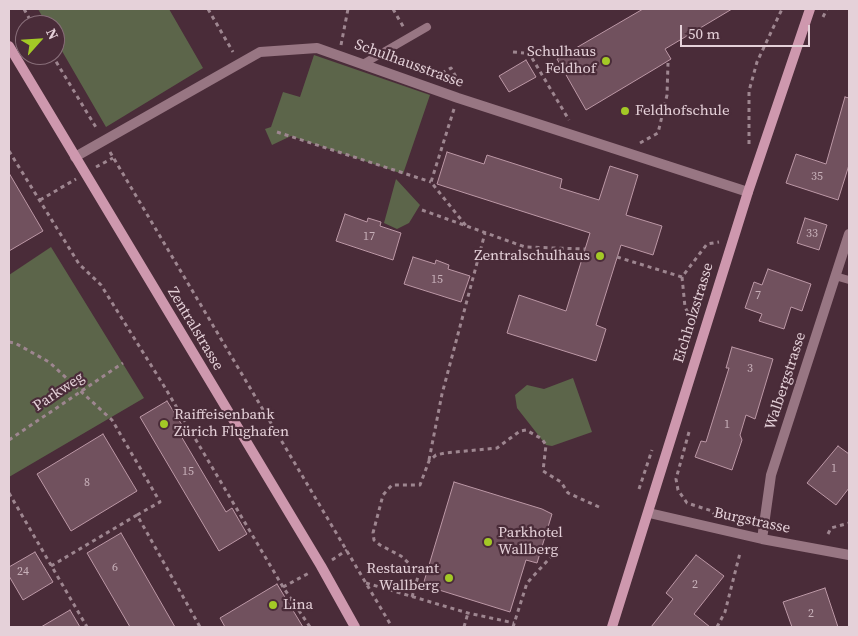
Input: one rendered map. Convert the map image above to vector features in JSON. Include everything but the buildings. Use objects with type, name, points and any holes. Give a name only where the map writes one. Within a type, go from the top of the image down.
[{"type":"street","name":"Eichholzstrasse","points":[[612,627],[748,192],[799,36],[810,9]]},
{"type":"street","name":"Zentralstrasse","points":[[9,46],[321,566],[355,627]]},
{"type":"street","name":"Schulhausstrasse","points":[[75,157],[260,52],[317,48],[458,98],[748,192]]},
{"type":"street","name":"Walbergstrasse","points":[[762,539],[772,475],[849,234]]},
{"type":"street","name":"Burgstrasse","points":[[649,512],[762,539],[849,555]]},
{"type":"lane","points":[[363,64],[427,27]]},
{"type":"lane","points":[[835,276],[849,280]]},
{"type":"path","points":[[208,9],[240,63]]},
{"type":"path","points":[[338,55],[348,9]]},
{"type":"path","points":[[393,9],[410,37]]},
{"type":"path","points":[[749,150],[749,91],[757,62],[782,9]]},
{"type":"path","points":[[513,52],[524,53]]},
{"type":"path","points":[[532,58],[569,120],[575,122]]},
{"type":"path","points":[[624,152],[658,133],[667,95],[668,63]]},
{"type":"path","points":[[58,65],[392,627]]},
{"type":"path","points":[[451,68],[459,82]]},
{"type":"path","points":[[431,182],[458,98]]},
{"type":"path","points":[[277,132],[431,182],[467,226]]},
{"type":"path","points":[[631,141],[648,146]]},
{"type":"path","points":[[9,151],[79,264],[101,285],[164,386],[283,587],[310,627]]},
{"type":"path","points":[[422,210],[525,246],[585,249]]},
{"type":"path","points":[[412,597],[419,573],[401,556],[374,540],[373,533],[383,495],[392,486],[420,484],[429,461],[442,394],[486,233]]},
{"type":"path","points":[[706,327],[689,315],[685,307],[682,278],[707,244],[715,242],[732,244]]},
{"type":"path","points":[[617,257],[682,278]]},
{"type":"path","points":[[9,342],[15,343],[49,362],[82,390],[112,420],[160,502],[51,566]]},
{"type":"path","name":"Parkweg","points":[[9,440],[123,363]]},
{"type":"path","points":[[429,461],[445,453],[497,448],[520,431],[526,430],[542,439],[546,445],[543,471],[561,482],[568,493],[599,508]]},
{"type":"path","points":[[680,463],[676,479],[681,498],[687,503],[712,510],[719,529]]},
{"type":"path","points":[[9,493],[86,627]]},
{"type":"path","points":[[136,515],[200,627]]},
{"type":"path","points":[[828,534],[831,528],[849,523]]},
{"type":"path","points":[[366,583],[513,625],[527,583],[559,548]]},
{"type":"path","points":[[717,627],[725,612],[740,553]]},
{"type":"path","points":[[464,627],[468,613]]},
{"type":"green space","points":[[38,9],[169,9],[203,68],[106,127],[65,56],[65,15],[41,15]]},
{"type":"green space","points":[[314,55],[430,95],[403,174],[291,136],[272,145],[265,129],[271,127],[283,92],[300,97]]},
{"type":"green space","points":[[396,179],[420,205],[409,223],[397,229],[384,223]]},
{"type":"green space","points":[[51,247],[144,398],[9,477],[9,275]]},
{"type":"green space","points":[[573,378],[592,432],[552,446],[546,445],[517,408],[515,395],[527,385],[544,389]]},
{"type":"place","name":"Schulhaus Feldhof","points":[[606,61]]},
{"type":"place","name":"Feldhofschule","points":[[625,111]]},
{"type":"place","name":"Zentralschulhaus","points":[[600,256]]},
{"type":"place","name":"Raiffeisenbank Zürich Flughafen","points":[[164,424]]},
{"type":"place","name":"Parkhotel Wallberg","points":[[488,542]]},
{"type":"place","name":"Restaurant Wallberg","points":[[449,578]]},
{"type":"place","name":"Lina","points":[[273,605]]}]
